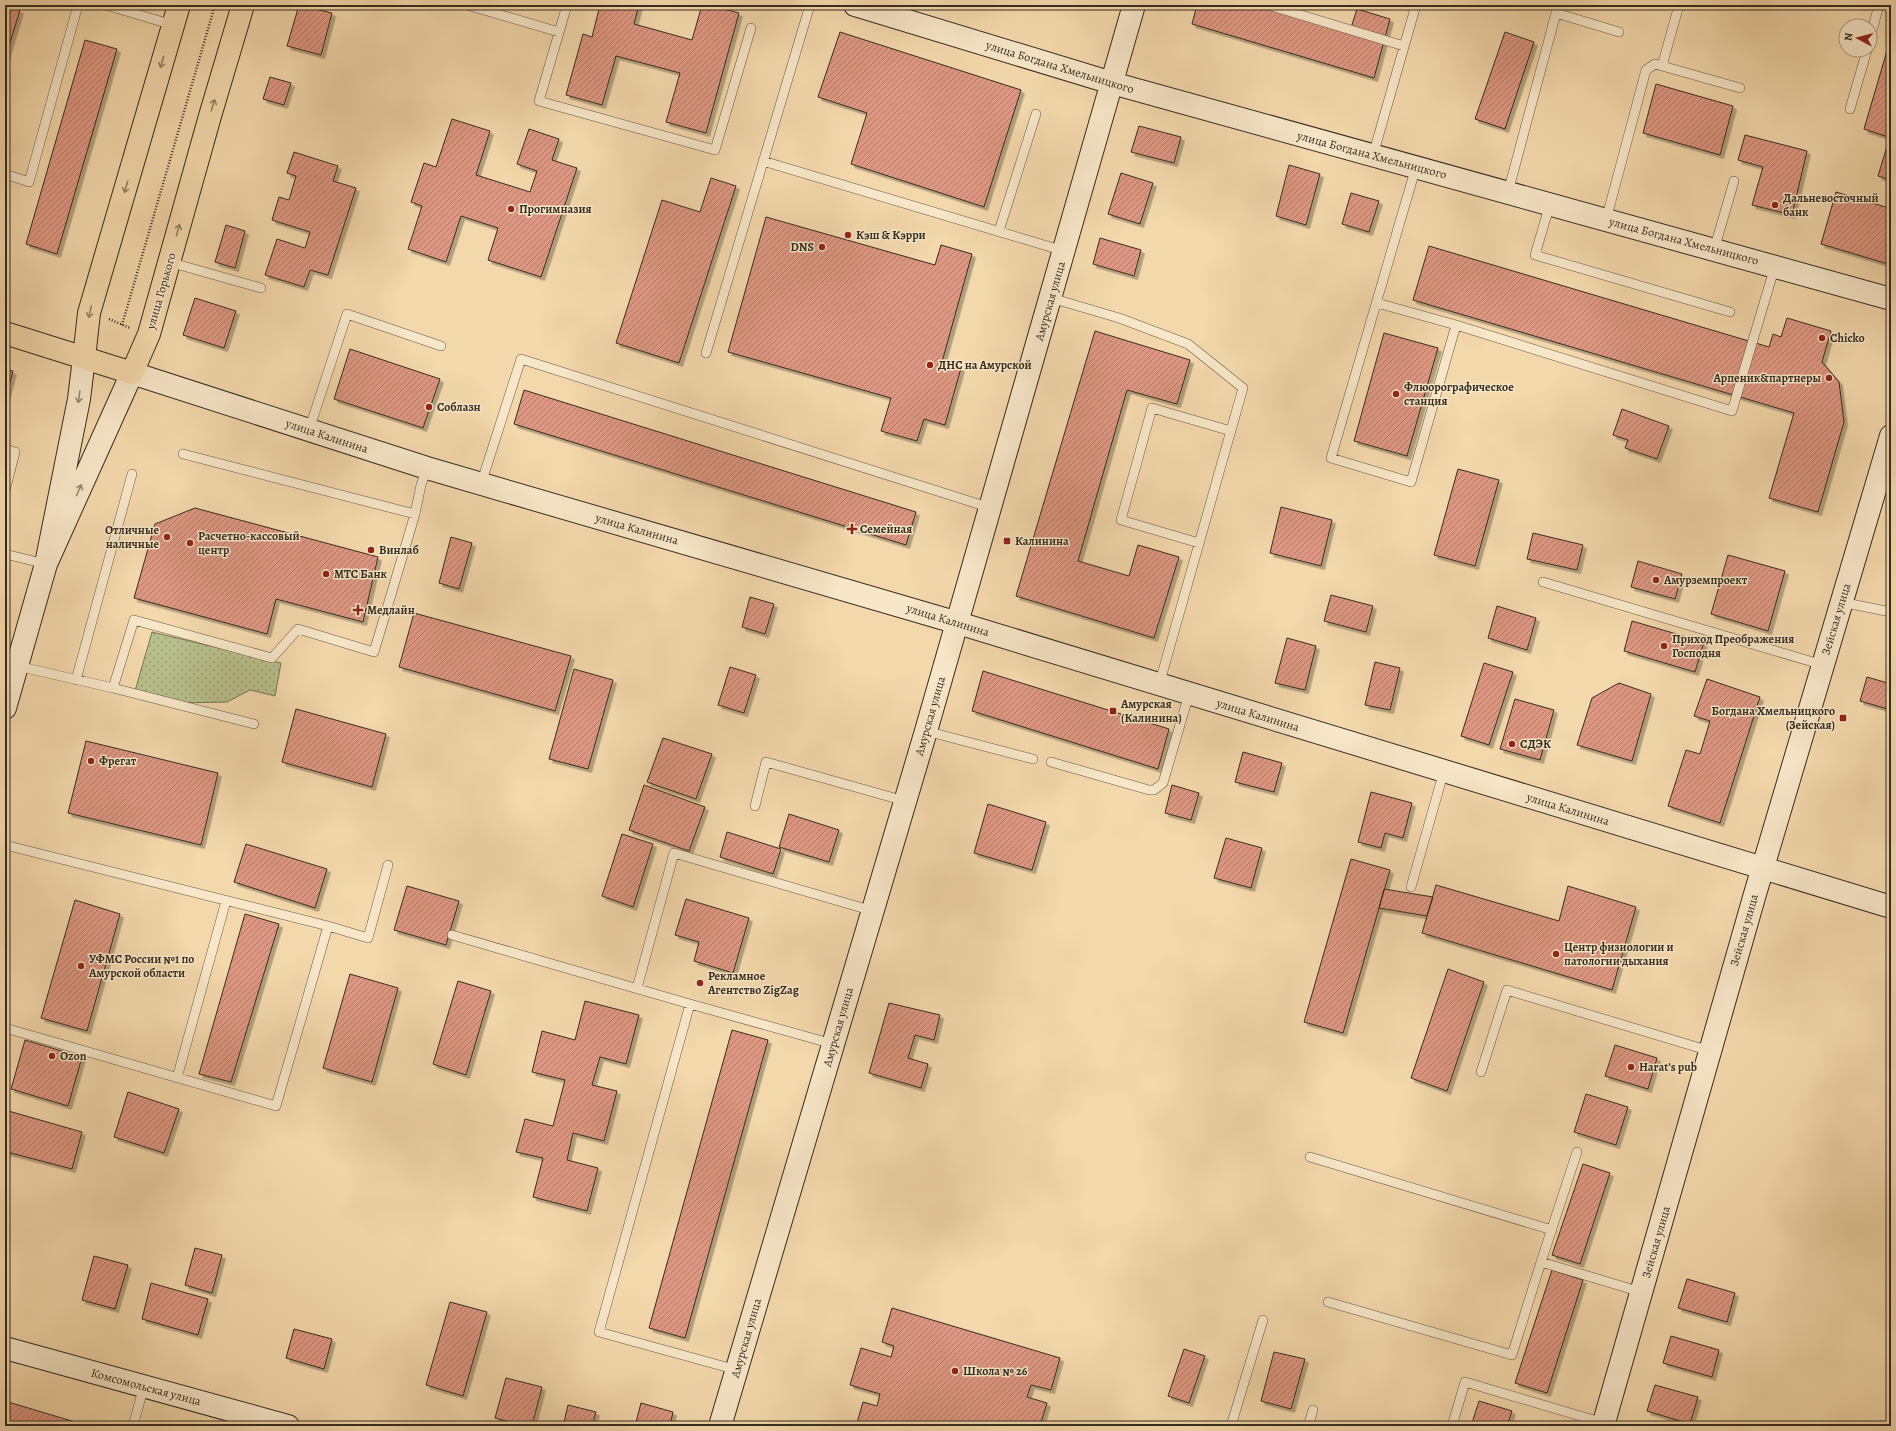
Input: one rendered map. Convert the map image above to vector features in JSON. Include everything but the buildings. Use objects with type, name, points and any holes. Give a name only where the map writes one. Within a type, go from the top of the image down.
[{"type":"main road","name":"улица Горького","points":[[132,373],[149,334],[243,5]]},
{"type":"main road","name":"улица Горького","points":[[84,358],[89,313],[176,15]]},
{"type":"main road","name":"улица Калинина","points":[[5,332],[132,373]]},
{"type":"street","name":"улица Богдана Хмельницкого","points":[[855,5],[896,14],[1112,83],[1891,299]]},
{"type":"street","name":"Амурская улица","points":[[720,1426],[958,623],[1134,5]]},
{"type":"street","name":"улица Горького","points":[[5,708],[46,564],[79,399],[84,358]]},
{"type":"street","name":"улица Горького","points":[[46,564],[132,373]]},
{"type":"street","name":"улица Калинина","points":[[132,373],[426,468],[958,623],[1891,907]]},
{"type":"street","name":"Зейская улица","points":[[1604,1425],[1762,868],[1891,436]]},
{"type":"street","name":"Комсомольская улица","points":[[5,1348],[288,1426]]},
{"type":"lane","points":[[5,174],[29,182],[78,5]]},
{"type":"lane","points":[[106,5],[176,15]]},
{"type":"lane","points":[[467,5],[559,32]]},
{"type":"lane","points":[[567,5],[539,102],[715,150],[751,28]]},
{"type":"lane","points":[[706,353],[810,5]]},
{"type":"lane","points":[[1268,5],[1404,46]]},
{"type":"lane","points":[[1372,155],[1416,5]]},
{"type":"lane","points":[[1662,66],[1679,5]]},
{"type":"lane","points":[[1875,18],[1879,5]]},
{"type":"lane","points":[[1508,192],[1556,9],[1619,32]]},
{"type":"lane","points":[[1850,109],[1865,58]]},
{"type":"lane","points":[[1606,220],[1646,70],[1655,64],[1740,88]]},
{"type":"lane","points":[[999,232],[1036,114]]},
{"type":"lane","points":[[764,161],[1064,251]]},
{"type":"lane","points":[[1416,167],[1331,458],[1411,482],[1456,325]]},
{"type":"lane","points":[[1714,250],[1734,181]]},
{"type":"lane","points":[[1550,204],[1535,255],[1730,312]]},
{"type":"lane","points":[[169,262],[261,288]]},
{"type":"lane","points":[[1377,303],[1456,325],[1732,411],[1775,266]]},
{"type":"lane","points":[[1051,298],[1119,318],[1188,344],[1243,388],[1159,685]]},
{"type":"lane","points":[[309,430],[347,314],[440,346]]},
{"type":"lane","points":[[481,484],[521,358],[991,508]]},
{"type":"lane","points":[[1199,543],[1121,520],[1152,408],[1231,431]]},
{"type":"lane","points":[[5,449],[15,452],[5,491]]},
{"type":"lane","points":[[183,454],[415,514]]},
{"type":"lane","points":[[113,688],[134,620],[272,658],[298,630],[374,652],[415,514],[426,468]]},
{"type":"lane","points":[[76,680],[132,474]]},
{"type":"lane","points":[[5,554],[46,564]]},
{"type":"lane","points":[[1543,582],[1822,665]]},
{"type":"lane","points":[[1841,602],[1891,612]]},
{"type":"lane","points":[[17,666],[113,688],[254,724]]},
{"type":"lane","points":[[1051,762],[1149,790],[1154,790],[1163,783],[1189,694]]},
{"type":"lane","points":[[926,731],[1033,759]]},
{"type":"lane","points":[[755,806],[766,762],[905,800]]},
{"type":"lane","points":[[1411,888],[1444,771]]},
{"type":"lane","points":[[5,845],[328,926],[368,938],[388,865]]},
{"type":"lane","points":[[637,988],[674,853],[872,911]]},
{"type":"lane","points":[[177,1078],[226,901]]},
{"type":"lane","points":[[5,1028],[276,1106],[328,926]]},
{"type":"lane","points":[[452,935],[833,1044]]},
{"type":"lane","points":[[1481,1072],[1507,990],[1710,1051]]},
{"type":"lane","points":[[690,1004],[599,1332],[737,1370]]},
{"type":"lane","points":[[1328,1302],[1512,1355],[1577,1152]]},
{"type":"lane","points":[[1310,1157],[1552,1230]]},
{"type":"lane","points":[[1541,1262],[1641,1292]]},
{"type":"lane","points":[[1231,1426],[1263,1320]]},
{"type":"lane","points":[[1452,1426],[1465,1382],[1604,1425]]},
{"type":"lane","points":[[133,1426],[144,1386]]},
{"type":"lane","points":[[1308,1426],[1313,1410]]},
{"type":"path","points":[[122,324],[215,5]]},
{"type":"path","points":[[109,319],[137,330]]},
{"type":"green space","points":[[152,632],[281,663],[275,696],[250,690],[227,702],[178,703],[135,691]]},
{"type":"place","name":"Дальневосточный банк","points":[[1775,205]]},
{"type":"place","name":"Прогимназия","points":[[511,209]]},
{"type":"place","name":"Кэш & Кэрри","points":[[848,235]]},
{"type":"place","name":"DNS","points":[[822,247]]},
{"type":"place","name":"Chicko","points":[[1822,338]]},
{"type":"place","name":"ДНС на Амурской","points":[[930,365]]},
{"type":"place","name":"Арпеник&партнеры","points":[[1829,378]]},
{"type":"place","name":"Флюорографическое станция","points":[[1396,394]]},
{"type":"place","name":"Соблазн","points":[[429,407]]},
{"type":"place","name":"Семейная","points":[[852,529]]},
{"type":"place","name":"Отличные наличные","points":[[167,537]]},
{"type":"place","name":"Калинина","points":[[1007,541]]},
{"type":"place","name":"Расчетно-кассовый центр","points":[[190,543]]},
{"type":"place","name":"Винлаб","points":[[371,550]]},
{"type":"place","name":"МТС Банк","points":[[326,574]]},
{"type":"place","name":"Амурземпроект","points":[[1656,580]]},
{"type":"place","name":"Медлайн","points":[[358,610]]},
{"type":"place","name":"Приход Преображения Господня","points":[[1664,646]]},
{"type":"place","name":"Амурская (Калинина)","points":[[1113,711]]},
{"type":"place","name":"Богдана Хмельницкого (Зейская)","points":[[1843,718]]},
{"type":"place","name":"СДЭК","points":[[1512,744]]},
{"type":"place","name":"Фрегат","points":[[91,761]]},
{"type":"place","name":"Центр физиологии и патологии дыхания","points":[[1556,954]]},
{"type":"place","name":"УФМС России №1 по Амурской области","points":[[81,966]]},
{"type":"place","name":"Рекламное Агентство ZigZag","points":[[700,983]]},
{"type":"place","name":"Ozon","points":[[52,1056]]},
{"type":"place","name":"Harat’s pub","points":[[1631,1067]]},
{"type":"place","name":"Школа № 26","points":[[955,1371]]}]
